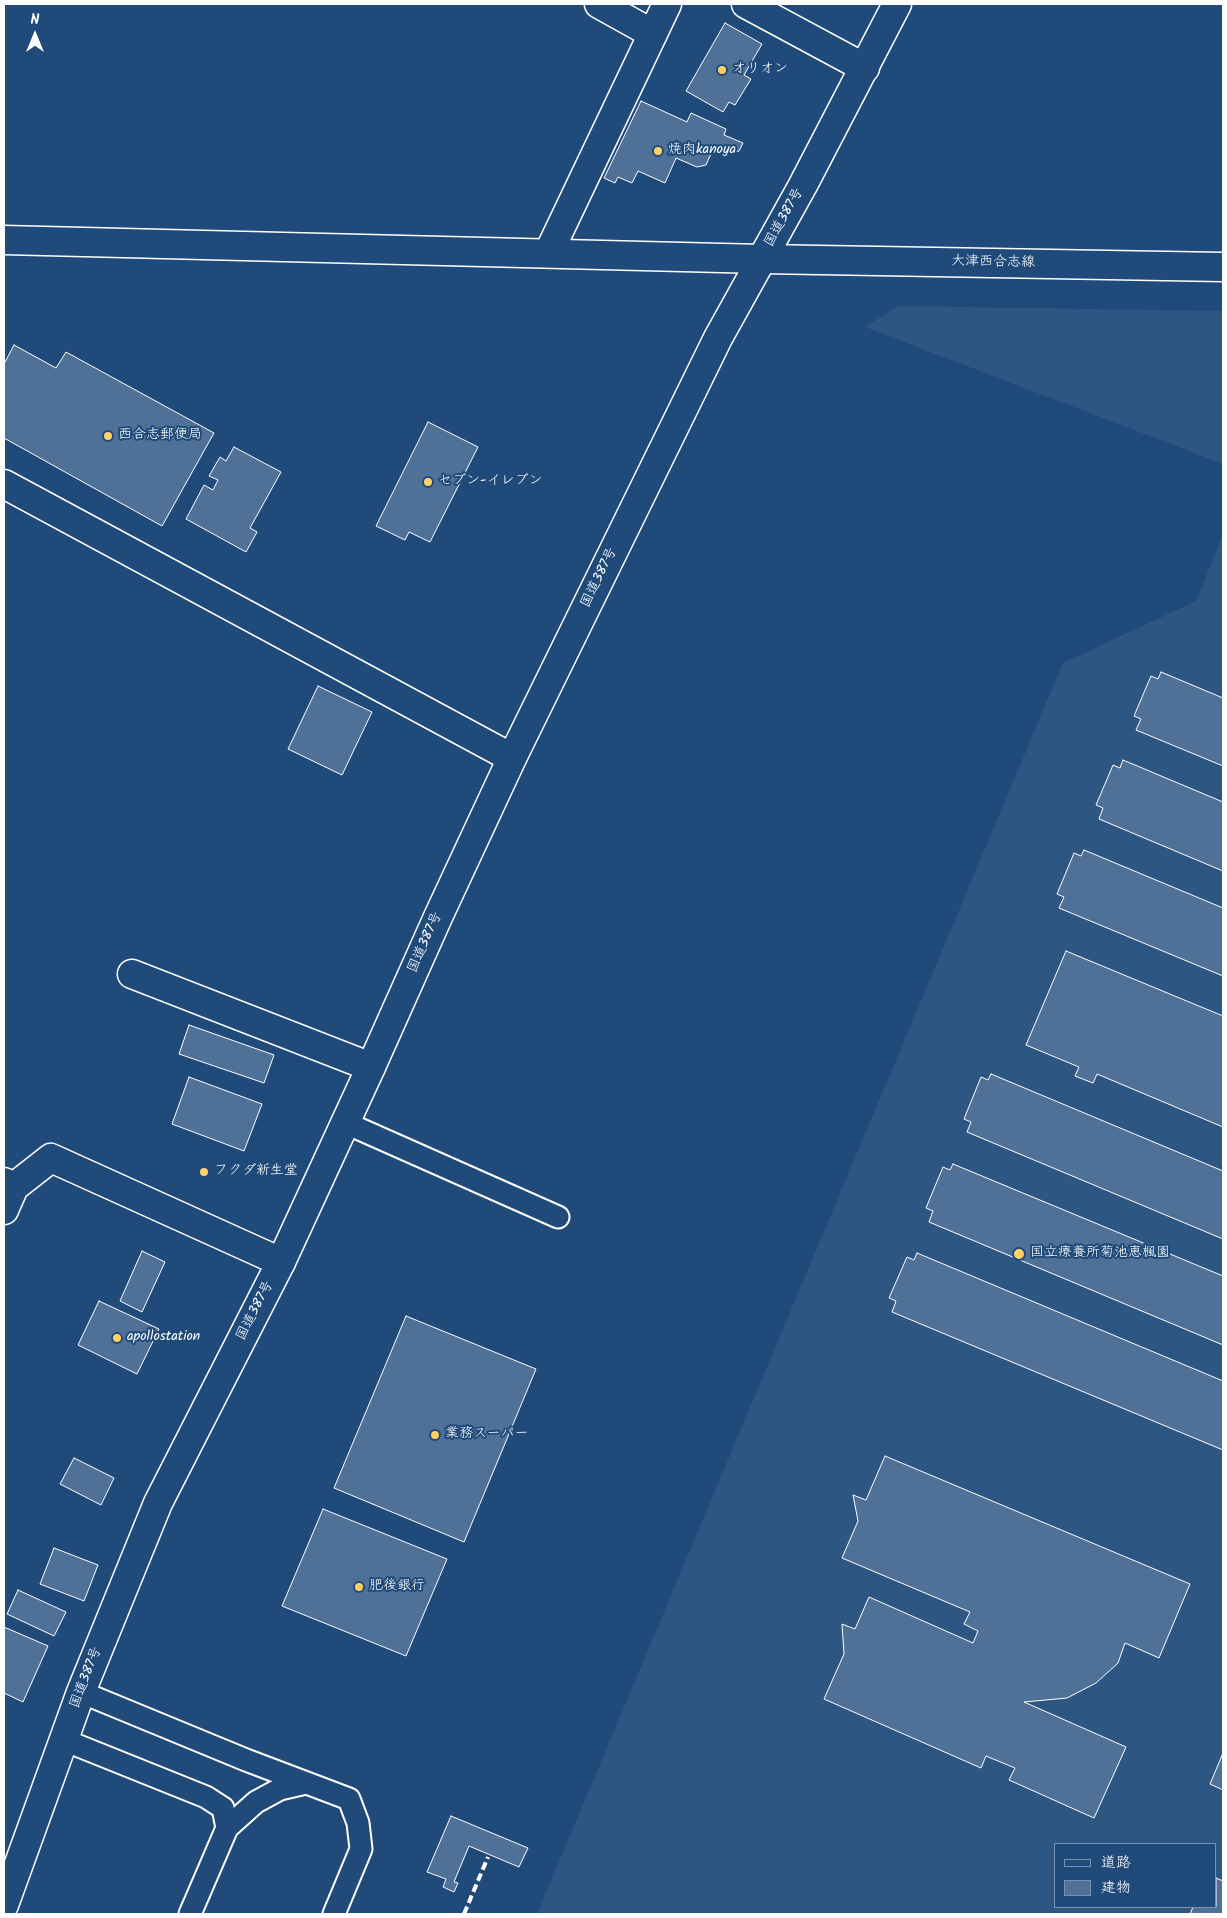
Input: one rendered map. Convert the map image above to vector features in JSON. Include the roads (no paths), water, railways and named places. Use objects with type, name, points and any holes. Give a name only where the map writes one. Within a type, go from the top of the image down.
[{"type":"main road","points":[[599,4],[653,34]]},
{"type":"main road","points":[[549,252],[668,4]]},
{"type":"main road","points":[[746,4],[865,68]]},
{"type":"main road","name":"国道387号","points":[[4,1905],[81,1692],[158,1503],[281,1262],[512,758],[718,338],[804,185],[897,4]]},
{"type":"main road","name":"大津西合志線","points":[[4,240],[549,252],[762,259],[1223,267]]},
{"type":"main road","points":[[4,484],[512,758]]},
{"type":"main road","points":[[132,974],[371,1067]]},
{"type":"main road","points":[[7,1193],[52,1158],[281,1262]]},
{"type":"lane","points":[[346,1123],[558,1217]]},
{"type":"lane","points":[[81,1692],[349,1800],[358,1823],[361,1849],[334,1914]]},
{"type":"lane","points":[[64,1740],[206,1797],[223,1808],[227,1828]]},
{"type":"lane","points":[[190,1914],[227,1828],[256,1802],[280,1789],[306,1783]]},
{"type":"railway","points":[[464,1914],[488,1857]]},
{"type":"place","name":"オリオン","points":[[722,70]]},
{"type":"place","name":"焼肉kanoya","points":[[658,151]]},
{"type":"place","name":"西合志郵便局","points":[[108,436]]},
{"type":"place","name":"セブン-イレブン","points":[[428,482]]},
{"type":"place","name":"フクダ新生堂","points":[[204,1172]]},
{"type":"place","name":"国立療養所菊池恵楓園","points":[[1019,1254]]},
{"type":"place","name":"apollostation","points":[[117,1338]]},
{"type":"place","name":"業務スーパー","points":[[435,1435]]},
{"type":"place","name":"肥後銀行","points":[[359,1587]]}]
